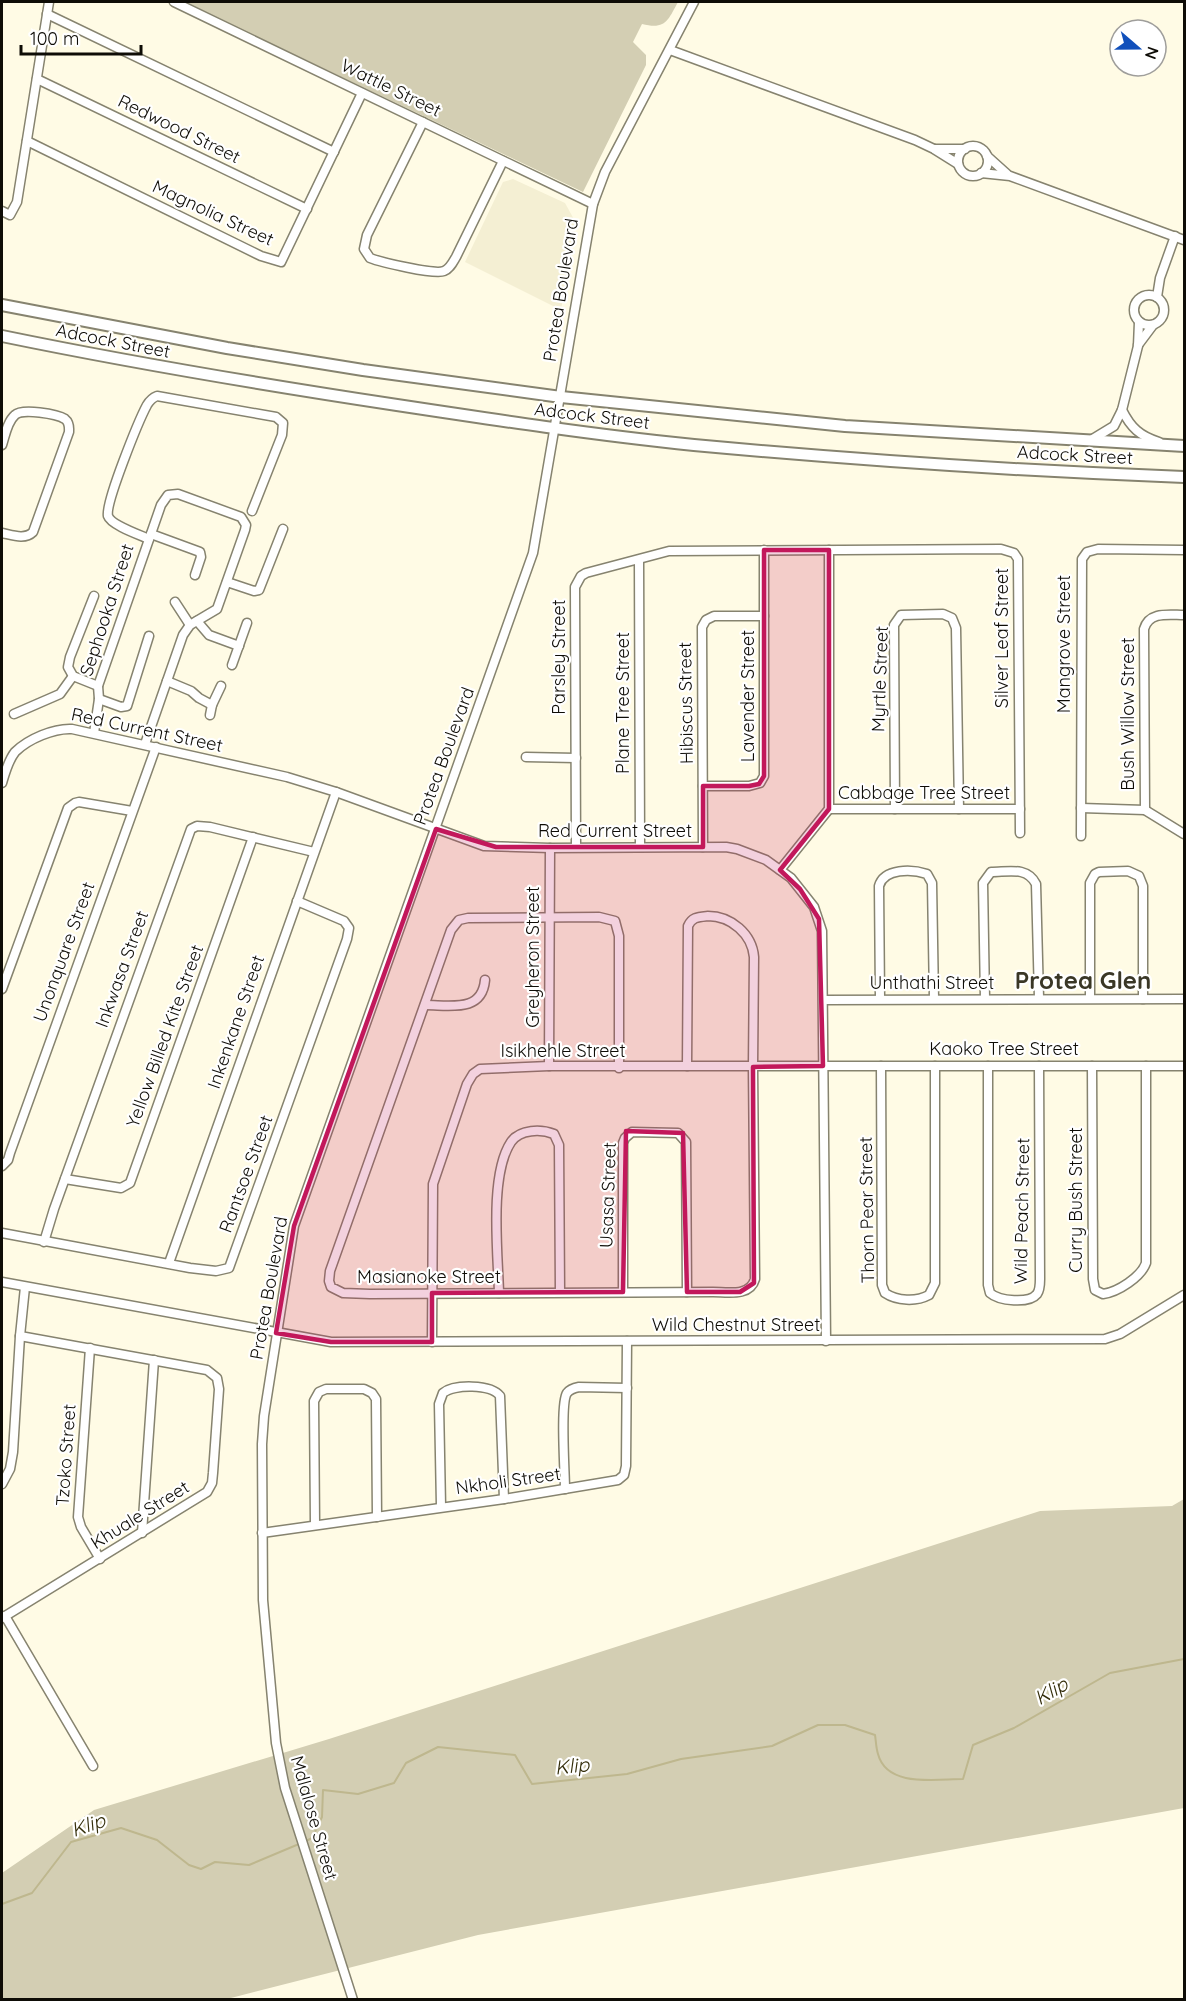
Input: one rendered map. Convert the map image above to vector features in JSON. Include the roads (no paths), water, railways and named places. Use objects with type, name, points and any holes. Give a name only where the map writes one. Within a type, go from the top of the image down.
[{"type":"main road","name":"Adcock Street","points":[[2,305],[227,348],[561,396],[797,422],[1088,442],[1185,446]]},
{"type":"main road","name":"Adcock Street","points":[[2,336],[88,354],[284,388],[555,429],[692,444],[887,460],[1185,477]]},
{"type":"street","points":[[2,211],[10,215],[17,202],[49,2]]},
{"type":"street","name":"Wattle Street","points":[[174,2],[593,204]]},
{"type":"street","name":"Protea Boulevard","points":[[262,1533],[262,1436],[276,1332],[294,1226],[533,553],[593,204],[606,172],[694,2]]},
{"type":"street","points":[[47,14],[334,152]]},
{"type":"street","points":[[670,50],[934,148],[958,164],[967,175],[1010,176]]},
{"type":"street","name":"Redwood Street","points":[[37,79],[307,209]]},
{"type":"street","name":"Magnolia Street","points":[[27,141],[268,259],[282,262],[362,93]]},
{"type":"street","points":[[423,122],[367,235],[364,249],[370,258],[432,272],[448,269],[503,161]]},
{"type":"street","points":[[934,148],[976,146],[981,148],[1001,170],[1010,176],[1185,240]]},
{"type":"street","points":[[958,164],[959,154],[964,148]]},
{"type":"street","points":[[981,174],[987,166],[987,156]]},
{"type":"street","points":[[1157,297],[1160,278],[1175,236]]},
{"type":"street","points":[[1153,325],[1139,321],[1134,313],[1135,304],[1138,299],[1147,295],[1160,278]]},
{"type":"street","points":[[1137,346],[1153,325],[1161,319],[1164,310],[1157,297],[1147,295]]},
{"type":"street","points":[[1088,442],[1114,426],[1122,410],[1137,346],[1139,321]]},
{"type":"street","points":[[195,575],[201,557],[200,552],[117,525],[108,513],[111,497],[148,403],[157,396],[281,420],[284,423],[282,435],[252,511]]},
{"type":"street","points":[[1122,410],[1132,427],[1140,434],[1167,445]]},
{"type":"street","points":[[2,445],[10,422],[18,412],[54,416],[68,422],[69,432],[33,532],[28,536],[2,533]]},
{"type":"street","points":[[145,744],[183,635],[193,623],[217,609],[246,525],[241,517],[172,493],[161,505],[150,537]]},
{"type":"street","points":[[227,582],[254,591],[259,590],[283,529]]},
{"type":"street","name":"Sephooka Street","points":[[94,733],[99,699],[98,686],[150,537]]},
{"type":"street","name":"Silver Leaf Street","points":[[831,550],[1001,549],[1009,550],[1016,555],[1020,833]]},
{"type":"street","name":"Mangrove Street","points":[[1081,836],[1083,559],[1087,552],[1098,549],[1185,550]]},
{"type":"street","name":"Lavender Street","points":[[703,786],[750,786],[760,783],[764,776],[764,550]]},
{"type":"street","points":[[780,870],[829,809],[831,550]]},
{"type":"street","name":"Parsley Street","points":[[576,847],[575,587],[581,576],[669,551],[831,550]]},
{"type":"street","name":"Plane Tree Street","points":[[639,560],[640,846]]},
{"type":"street","points":[[94,596],[68,663],[73,676],[98,686]]},
{"type":"street","points":[[175,602],[193,623],[209,635],[239,646]]},
{"type":"street","name":"Myrtle Street","points":[[895,809],[894,625],[901,615],[943,614],[952,618],[956,628],[959,809]]},
{"type":"street","name":"Bush Willow Street","points":[[1145,810],[1144,629],[1149,620],[1155,616],[1185,615]]},
{"type":"street","name":"Hibiscus Street","points":[[703,847],[702,634],[704,624],[714,616],[764,616]]},
{"type":"street","points":[[232,665],[247,623]]},
{"type":"street","points":[[99,699],[121,707],[127,706],[149,636]]},
{"type":"street","points":[[14,714],[60,694],[73,676]]},
{"type":"street","points":[[167,681],[191,691],[212,705]]},
{"type":"street","points":[[210,715],[220,686]]},
{"type":"street","name":"Red Current Street","points":[[2,783],[14,754],[44,734],[63,728],[145,744],[287,777],[336,792],[484,846],[550,848],[640,846],[737,849],[757,855],[780,870],[800,889],[814,907],[819,919],[823,954],[825,1341]]},
{"type":"street","name":"Unonquare Street","points":[[2,1166],[8,1160],[156,747]]},
{"type":"street","points":[[526,757],[576,758]]},
{"type":"street","name":"Inkenkane Street","points":[[169,1263],[336,792]]},
{"type":"street","points":[[2,988],[68,808],[75,802],[80,802],[132,811]]},
{"type":"street","points":[[1081,808],[1145,810],[1185,834]]},
{"type":"street","name":"Cabbage Tree Street","points":[[829,809],[1020,809]]},
{"type":"street","name":"Inkwasa Street","points":[[44,1242],[191,829],[201,825],[314,852]]},
{"type":"street","name":"Yellow Billed Kite Street","points":[[65,1179],[121,1188],[130,1183],[253,837]]},
{"type":"street","name":"Greyheron Street","points":[[549,1066],[550,848]]},
{"type":"street","points":[[985,999],[983,883],[991,872],[1022,871],[1032,876],[1036,884],[1039,998]]},
{"type":"street","points":[[1090,998],[1090,883],[1095,874],[1099,872],[1128,871],[1139,876],[1143,886],[1143,999]]},
{"type":"street","points":[[880,999],[879,886],[881,880],[889,873],[919,872],[927,874],[932,883],[934,999]]},
{"type":"street","name":"Rantsoe Street","points":[[2,1233],[216,1271],[227,1269],[232,1263],[344,950],[348,933],[344,921],[297,901]]},
{"type":"street","points":[[549,918],[599,916],[611,918],[617,924],[619,936],[619,1068]]},
{"type":"street","points":[[687,1066],[687,931],[693,918],[716,916],[732,922],[751,942],[753,948],[753,1067]]},
{"type":"street","name":"Masianoke Street","points":[[549,918],[468,918],[459,920],[451,930],[334,1260],[329,1281],[333,1289],[348,1294],[740,1292],[749,1289],[754,1283],[753,1067]]},
{"type":"street","points":[[425,1005],[475,1002],[482,993],[485,980]]},
{"type":"street","name":"Unthathi Street","points":[[824,1000],[1185,999]]},
{"type":"street","name":"Isikhehle Street","points":[[432,1342],[433,1184],[467,1084],[476,1071],[485,1068],[549,1066],[619,1068],[823,1066]]},
{"type":"street","name":"Kaoko Tree Street","points":[[823,1066],[1185,1066]]},
{"type":"street","name":"Thorn Pear Street","points":[[881,1066],[882,1285],[885,1293],[892,1297],[918,1299],[929,1295],[935,1283],[934,1066]]},
{"type":"street","name":"Wild Peach Street","points":[[988,1066],[988,1285],[990,1293],[1000,1299],[1026,1300],[1036,1296],[1040,1288],[1039,1066]]},
{"type":"street","name":"Curry Bush Street","points":[[1092,1066],[1093,1279],[1095,1290],[1103,1294],[1110,1293],[1137,1276],[1146,1263],[1146,1066]]},
{"type":"street","points":[[499,1293],[498,1183],[511,1143],[520,1134],[536,1132],[554,1134],[559,1145],[560,1292]]},
{"type":"street","name":"Usasa Street","points":[[623,1292],[623,1143],[625,1137],[632,1132],[678,1132],[686,1142],[687,1292]]},
{"type":"street","name":"Wild Chestnut Street","points":[[2,1282],[331,1342],[1105,1340],[1120,1334],[1185,1295]]},
{"type":"street","points":[[2,1484],[10,1469],[13,1452],[25,1287]]},
{"type":"street","name":"Khuale Street","points":[[3,1617],[204,1495],[210,1488],[213,1473],[219,1389],[217,1378],[207,1370],[20,1336]]},
{"type":"street","name":"Nkholi Street","points":[[262,1533],[614,1482],[624,1475],[627,1454],[627,1341]]},
{"type":"street","name":"Tzoko Street","points":[[90,1348],[78,1517],[81,1527],[100,1559]]},
{"type":"street","points":[[142,1533],[154,1360]]},
{"type":"street","points":[[441,1506],[439,1404],[443,1393],[455,1388],[486,1387],[497,1391],[500,1396],[504,1499]]},
{"type":"street","points":[[566,1489],[564,1407],[566,1394],[579,1387],[627,1388]]},
{"type":"street","points":[[315,1525],[314,1401],[319,1392],[326,1389],[364,1389],[372,1393],[376,1399],[376,1517]]},
{"type":"street","name":"Mdlalose Street","points":[[262,1533],[263,1600],[276,1743],[285,1788],[353,2000]]},
{"type":"street","points":[[3,1617],[93,1766]]},
{"type":"waterway","name":"Klip","points":[[304,1842],[312,1838],[322,1817],[323,1790],[358,1794],[394,1783],[406,1763],[438,1747],[515,1755],[532,1784],[627,1774],[681,1759],[772,1746],[818,1725],[845,1725],[875,1735],[878,1754],[883,1765],[891,1772],[914,1779],[963,1779],[973,1745],[1014,1728],[1110,1673],[1184,1659]]},
{"type":"waterway","name":"Klip","points":[[2,1904],[32,1893],[71,1842],[121,1828],[157,1840],[189,1865],[201,1869],[215,1862],[249,1865],[299,1844]]},
{"type":"district","name":"Protea Glen","points":[[1083,981]]}]
